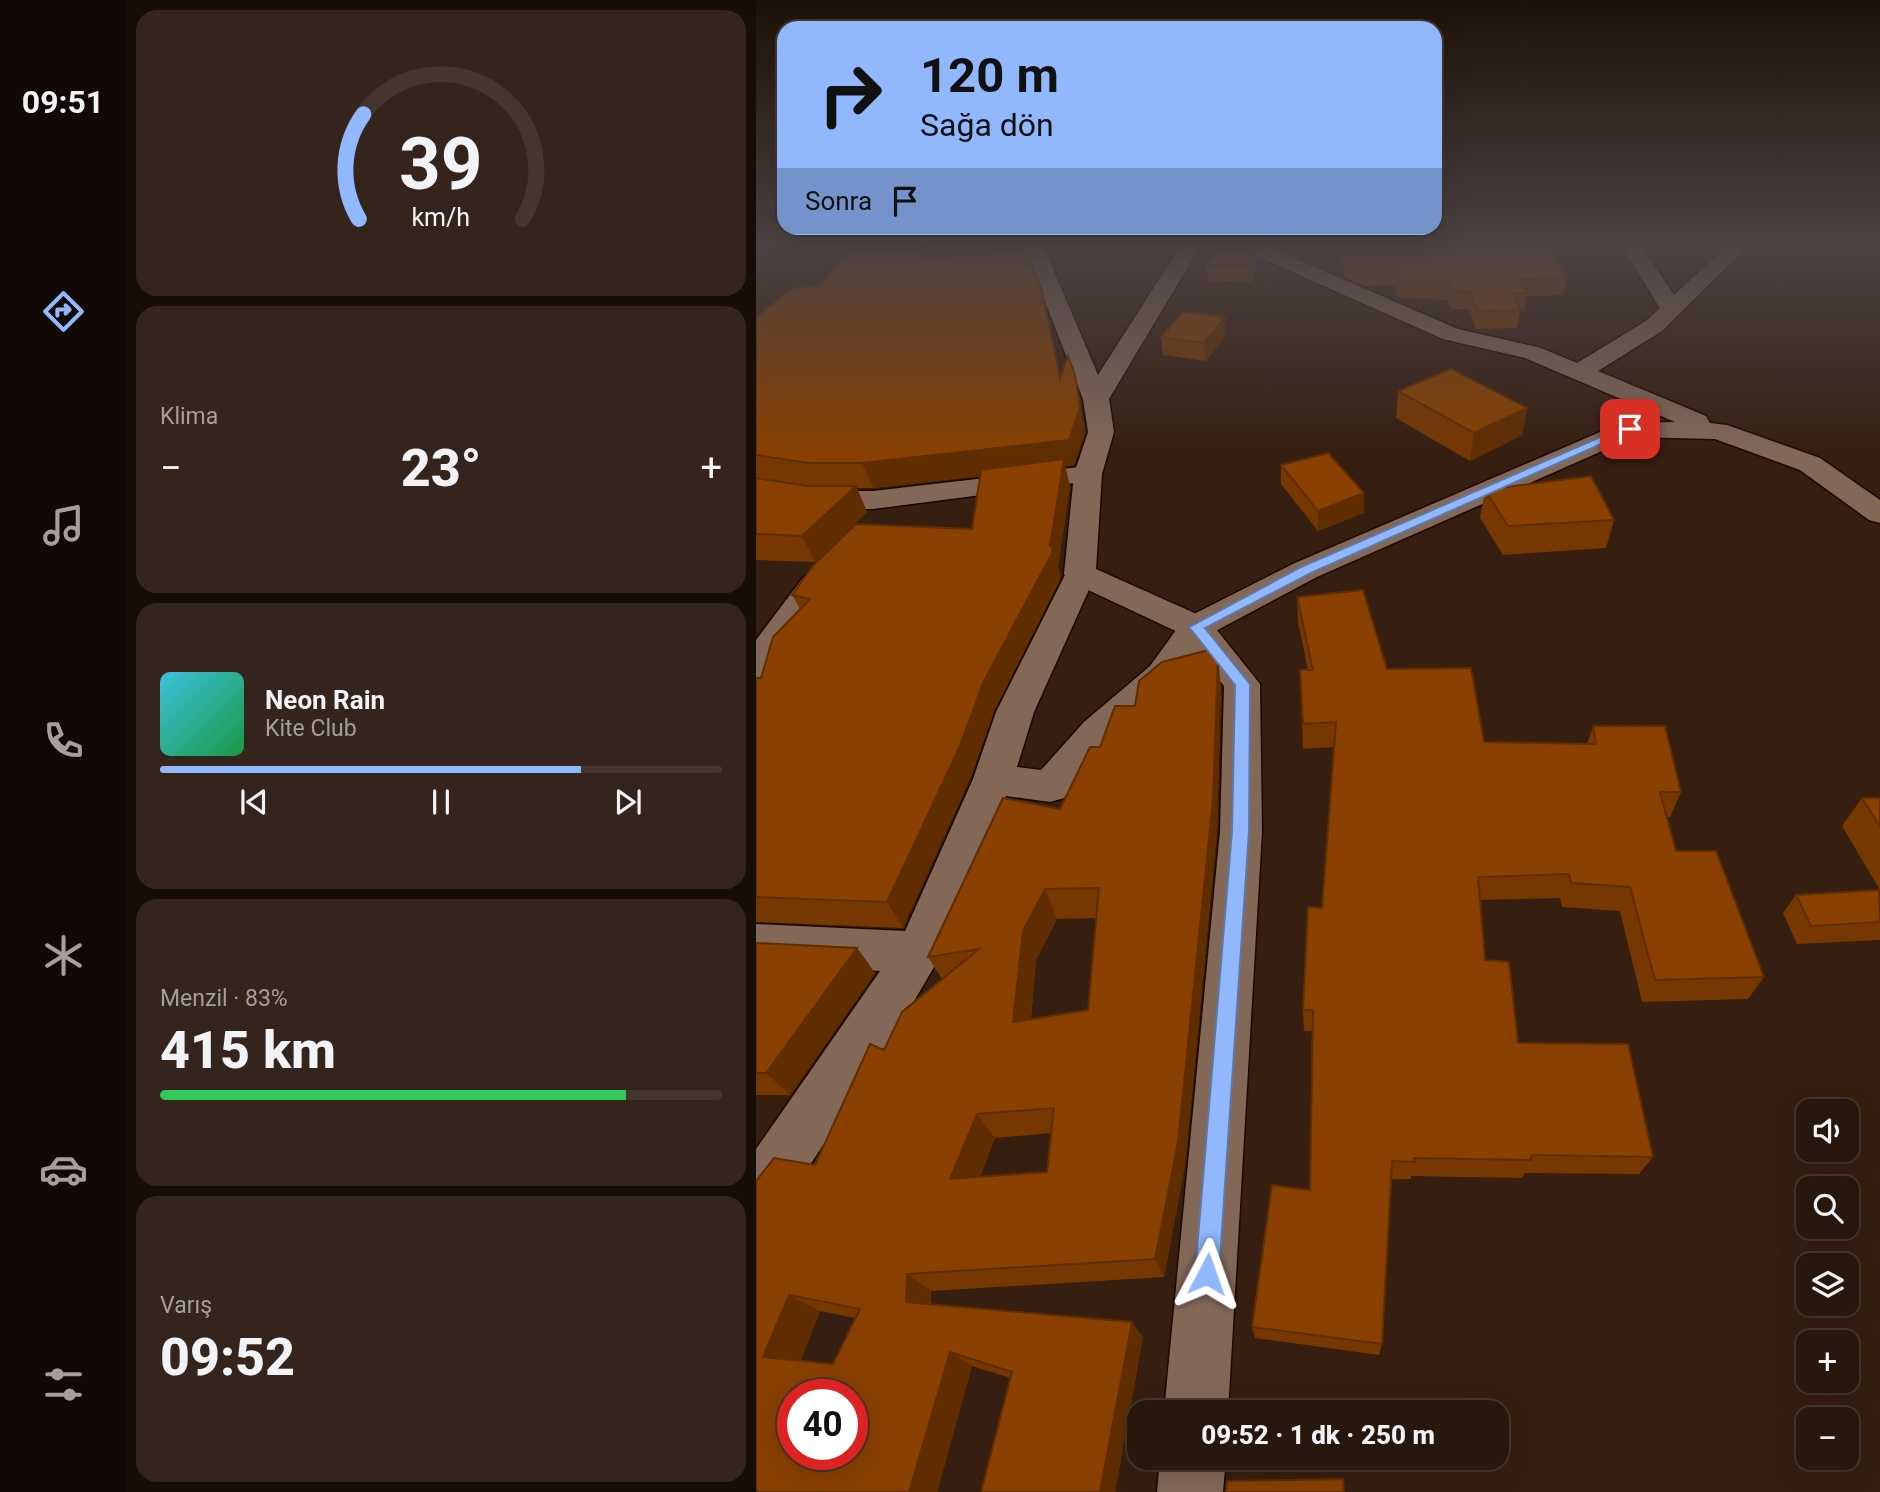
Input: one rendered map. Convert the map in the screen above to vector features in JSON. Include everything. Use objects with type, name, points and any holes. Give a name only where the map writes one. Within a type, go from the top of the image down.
[{"type":"street","points":[[756,1196],[863,1041],[918,952],[993,779],[1016,712],[1080,574],[1088,474],[1101,432],[1096,399],[1061,315]]},
{"type":"street","points":[[1096,399],[1148,315]]},
{"type":"street","points":[[1407,315],[1451,334],[1533,353],[1718,431],[1810,464],[1880,514]]},
{"type":"street","points":[[1578,373],[1654,326],[1665,315]]},
{"type":"street","points":[[993,779],[1050,787],[1097,732],[1163,675],[1196,627],[1306,570],[1630,429],[1718,431]]},
{"type":"street","points":[[756,490],[840,502],[1088,474]]},
{"type":"street","points":[[756,666],[813,586],[902,497]]},
{"type":"street","points":[[1080,574],[1196,627],[1242,684],[1241,831],[1197,1400]]},
{"type":"street","points":[[756,944],[918,952]]},
{"type":"street","points":[[1190,1492],[1192,1470]]},
{"type":"building","points":[[759,315],[1047,315],[1060,378],[1068,356],[1075,375],[1080,407],[1069,440],[862,463],[809,463],[756,455],[756,317]]},
{"type":"building","points":[[1181,315],[1225,317],[1204,343],[1161,337]]},
{"type":"building","points":[[1451,369],[1527,408],[1474,433],[1398,391]]},
{"type":"building","points":[[1328,453],[1364,493],[1318,511],[1281,465]]},
{"type":"building","points":[[1064,459],[1050,546],[1053,546],[1052,553],[983,683],[959,748],[887,902],[756,897],[756,678],[761,678],[773,637],[810,599],[792,595],[812,567],[856,524],[972,529],[981,470]]},
{"type":"building","points":[[1591,476],[1614,520],[1508,526],[1485,490]]},
{"type":"building","points":[[756,478],[808,486],[856,486],[802,536],[756,534]]},
{"type":"building","points":[[1363,590],[1387,669],[1471,668],[1484,742],[1596,744],[1593,726],[1665,726],[1681,792],[1660,792],[1676,851],[1716,851],[1764,977],[1655,980],[1630,887],[1571,883],[1569,874],[1478,877],[1485,960],[1509,962],[1518,1043],[1628,1044],[1653,1157],[1531,1155],[1531,1160],[1414,1158],[1415,1162],[1392,1161],[1382,1344],[1252,1327],[1272,1185],[1310,1190],[1313,1010],[1303,1010],[1308,907],[1322,908],[1336,722],[1303,724],[1300,670],[1313,670],[1297,597]]},
{"type":"building","points":[[1213,649],[1218,656],[1213,799],[1178,1142],[1155,1259],[907,1274],[906,1302],[1132,1322],[1100,1492],[981,1492],[1012,1372],[950,1352],[909,1492],[756,1492],[756,1181],[774,1158],[815,1165],[870,1044],[884,1050],[902,1012],[979,949],[928,957],[1003,798],[1060,809],[1090,747],[1100,747],[1115,706],[1135,706],[1139,681],[1162,662]],"holes":[[[1099,888],[1088,1010],[1013,1022],[1023,931],[1045,889]],[[1054,1108],[1047,1172],[950,1179],[977,1114]],[[789,1295],[860,1309],[833,1364],[763,1357]]]},
{"type":"building","points":[[1862,798],[1880,798],[1880,826]]},
{"type":"building","points":[[1879,890],[1880,922],[1811,926],[1796,895]]},
{"type":"building","points":[[756,943],[857,948],[766,1073],[756,1073]]},
{"type":"building","points":[[1343,1479],[1344,1492],[1226,1492],[1227,1481]]},
{"type":"route","points":[[1207,1274],[1241,831],[1242,684],[1196,627],[1306,570],[1489,493],[1630,429]]}]
